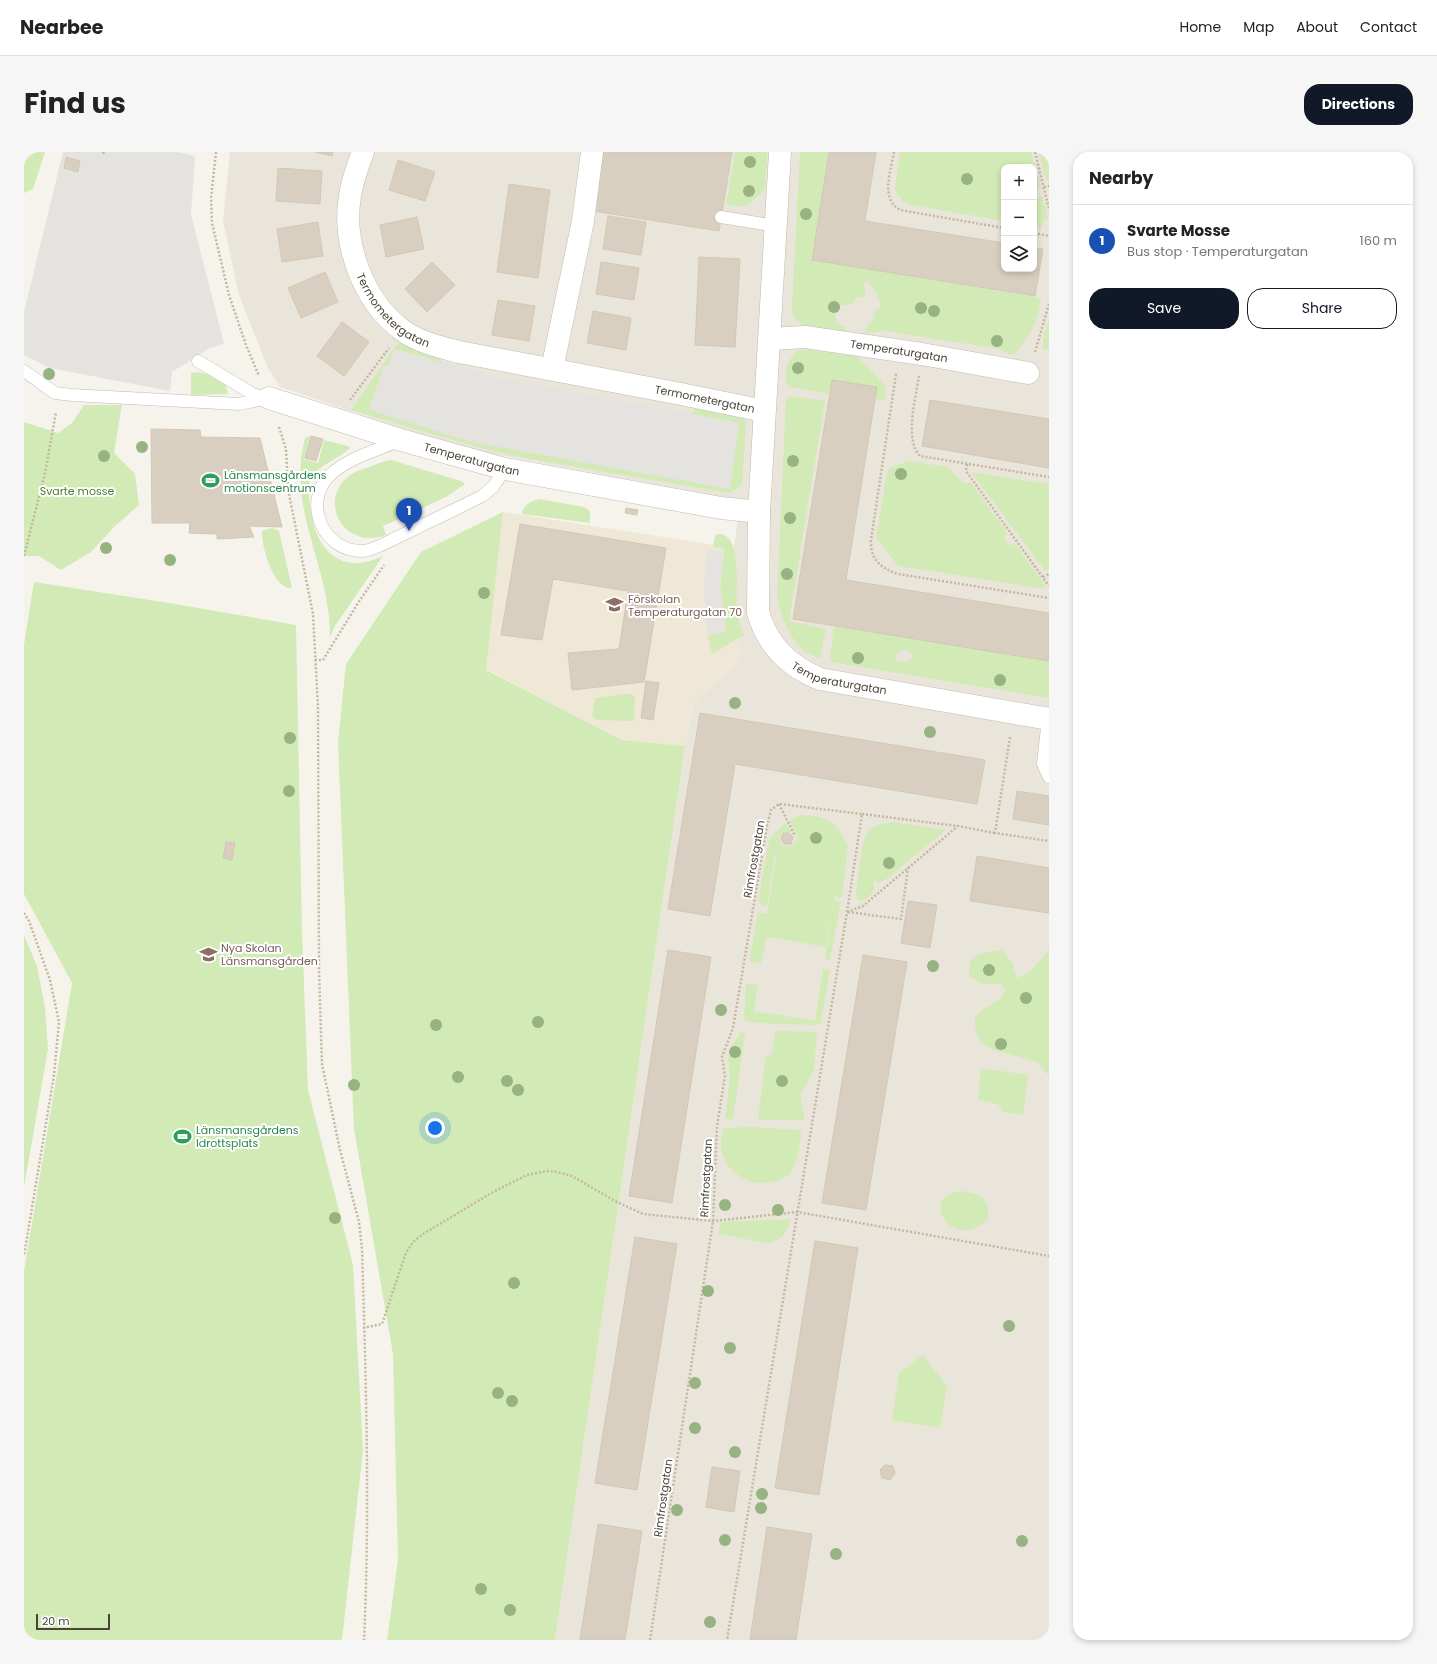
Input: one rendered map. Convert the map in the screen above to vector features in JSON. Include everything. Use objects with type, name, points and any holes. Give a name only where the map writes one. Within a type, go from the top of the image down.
[{"type":"street","name":"Termometergatan","points":[[363,152],[349,197],[349,233],[351,247],[364,282],[375,301],[387,317],[402,330],[436,346],[507,363],[552,369],[764,411]]},
{"type":"street","points":[[552,369],[582,221],[592,152]]},
{"type":"street","name":"Temperaturgatan","points":[[780,152],[759,512],[758,612],[768,639],[787,660],[809,674],[820,678],[1049,719]]},
{"type":"street","name":"Temperaturgatan","points":[[770,339],[805,337],[922,354],[1028,373]]},
{"type":"street","name":"Temperaturgatan","points":[[269,398],[401,440],[505,469],[721,508],[759,512]]},
{"type":"lane","points":[[721,217],[776,226]]},
{"type":"lane","name":"Temperaturgatan","points":[[198,361],[253,394],[269,398]]},
{"type":"lane","points":[[24,371],[47,389],[55,393],[239,404],[269,398]]},
{"type":"lane","points":[[401,440],[353,460],[337,470],[328,478],[320,490],[318,500],[319,516],[324,530],[332,541],[346,550],[365,551],[482,496],[493,487],[505,469]]},
{"type":"lane","points":[[1049,719],[1043,764],[1049,777]]},
{"type":"path","points":[[894,152],[888,197],[894,207],[900,210],[1001,227]]},
{"type":"path","points":[[1035,152],[1049,209]]},
{"type":"path","points":[[1044,187],[1049,186]]},
{"type":"path","points":[[1037,234],[1049,236]]},
{"type":"path","points":[[1028,373],[1049,304]]},
{"type":"path","points":[[335,420],[402,330]]},
{"type":"path","points":[[899,351],[870,540],[873,557],[879,565],[886,570],[898,574],[1049,598]]},
{"type":"path","points":[[922,354],[912,428],[916,451],[920,456],[1049,476]]},
{"type":"path","points":[[24,556],[57,410],[55,393]]},
{"type":"path","points":[[967,464],[966,471],[1049,586]]},
{"type":"path","points":[[364,1640],[367,1582],[368,1470],[362,1248],[359,1222],[340,1150],[322,1064],[319,969],[318,716],[315,660],[323,660],[358,602],[385,564],[391,548],[389,541]]},
{"type":"path","points":[[1043,577],[1049,574]]},
{"type":"path","points":[[995,832],[1014,713]]},
{"type":"path","points":[[779,804],[958,826],[1049,841]]},
{"type":"path","points":[[779,804],[794,834],[792,836]]},
{"type":"path","name":"Rimfrostgatan","points":[[650,1640],[713,1221],[717,1126],[725,1076],[722,1057],[733,1028],[767,826],[771,810],[779,804]]},
{"type":"path","points":[[727,1640],[862,814]]},
{"type":"path","points":[[847,912],[863,906],[958,826]]},
{"type":"path","points":[[847,912],[901,919],[908,867]]},
{"type":"path","points":[[24,913],[29,921],[50,980],[59,1022],[54,1075],[24,1256]]},
{"type":"path","points":[[364,1328],[382,1324],[406,1254],[413,1242],[423,1234],[493,1192],[536,1172],[558,1172],[572,1176],[615,1201],[643,1214],[713,1221],[797,1212],[1049,1256]]},
{"type":"shaded area","points":[[63,152],[177,152],[195,156],[191,214],[224,344],[210,348],[172,372],[170,391],[50,368],[24,355],[24,312]]},
{"type":"shaded area","points":[[230,152],[1049,152],[1049,1640],[555,1640],[685,746],[695,701],[739,662],[734,548],[740,500],[461,448],[280,387],[267,366],[239,295],[223,221]]},
{"type":"shaded area","points":[[394,349],[497,378],[739,423],[730,489],[471,442],[370,410],[383,366],[388,367]]},
{"type":"shaded area","name":"Förskolan Temperaturgatan 70","points":[[503,512],[734,548],[739,662],[695,701],[685,746],[622,740],[486,669]]},
{"type":"shaded area","points":[[707,550],[723,552],[720,588],[726,632],[707,634],[704,586]]},
{"type":"green space","points":[[24,152],[45,152],[33,189],[24,193]]},
{"type":"green space","points":[[735,152],[767,152],[765,190],[746,206],[726,205]]},
{"type":"green space","points":[[800,152],[829,152],[812,260],[1041,298],[1036,321],[1029,335],[1014,354],[1009,354],[999,349],[886,331],[864,333],[874,317],[874,310],[880,308],[880,301],[876,293],[866,281],[864,282],[865,295],[863,297],[855,298],[853,304],[840,306],[835,314],[836,322],[844,327],[848,333],[806,327],[798,321],[794,317],[792,307]]},
{"type":"green space","points":[[900,152],[1031,152],[1034,164],[1001,164],[1001,220],[911,205],[903,202],[895,190]]},
{"type":"green space","points":[[1039,152],[1049,152],[1049,183],[1044,174]]},
{"type":"green space","points":[[1037,175],[1040,187],[1037,188]]},
{"type":"green space","points":[[1042,196],[1048,218],[1042,223],[1041,228],[1037,227],[1037,198]]},
{"type":"green space","points":[[1049,319],[1049,349],[1043,349],[1043,338]]},
{"type":"green space","points":[[401,343],[439,359],[443,362],[443,367],[384,366],[369,409],[471,440],[739,423],[691,414],[695,409],[715,409],[743,417],[746,423],[742,485],[729,493],[524,458],[481,448],[351,410],[392,351],[398,344]]},
{"type":"green space","points":[[802,349],[857,356],[886,386],[885,400],[876,399],[877,387],[832,380],[829,394],[788,387],[786,382],[786,371],[788,365],[793,355]]},
{"type":"green space","points":[[200,372],[213,376],[225,383],[228,394],[191,395],[191,373]]},
{"type":"green space","points":[[791,396],[825,401],[789,621],[826,629],[820,658],[811,655],[803,649],[790,634],[782,615],[777,597],[786,399]]},
{"type":"green space","name":"Svarte mosse","points":[[84,405],[122,405],[114,453],[135,474],[139,505],[115,526],[91,552],[61,570],[39,556],[24,556],[24,422],[58,433],[72,423]]},
{"type":"green space","points":[[310,436],[304,459],[318,463],[324,440],[348,446],[350,448],[318,470],[309,484],[308,490],[312,520],[323,546],[342,560],[354,563],[367,562],[383,556],[335,626],[330,637],[324,587],[305,514],[301,489],[301,464],[305,438]]},
{"type":"green space","points":[[391,460],[461,481],[465,484],[446,497],[383,526],[386,535],[370,538],[356,535],[346,528],[338,518],[335,506],[336,494],[343,482],[355,472]]},
{"type":"green space","points":[[909,461],[948,467],[963,483],[971,483],[1006,531],[1007,536],[1003,538],[1010,546],[1014,543],[1016,545],[1046,587],[1045,589],[898,566],[876,537],[887,473],[890,468]]},
{"type":"green space","points":[[971,472],[1049,484],[1049,569],[1045,571]]},
{"type":"green space","points":[[539,499],[584,507],[590,511],[590,523],[522,514],[524,508],[528,504]]},
{"type":"green space","points":[[503,512],[486,670],[622,740],[685,746],[555,1640],[387,1640],[398,1560],[393,1354],[354,1129],[338,743],[346,664],[421,552]]},
{"type":"green space","points":[[272,528],[279,531],[292,588],[285,587],[279,582],[274,575],[266,556],[262,531]]},
{"type":"green space","points":[[720,534],[727,537],[732,544],[735,553],[737,609],[744,635],[712,654],[708,635],[726,632],[720,586],[724,549],[713,547],[715,535]]},
{"type":"green space","name":"Länsmansgårdens Idrottsplats","points":[[34,582],[296,625],[302,931],[308,1090],[353,1265],[363,1450],[342,1640],[24,1640],[24,1271],[72,983],[24,894],[24,645]]},
{"type":"green space","points":[[834,626],[1049,661],[1049,698],[831,662],[830,656]],"holes":[[[906,649],[913,655],[913,658],[905,662],[897,662],[896,656],[901,651]]]},
{"type":"green space","points":[[632,694],[635,697],[634,721],[598,720],[594,718],[592,715],[595,698]]},
{"type":"green space","points":[[800,815],[817,816],[830,822],[840,831],[848,847],[842,897],[838,898],[835,894],[826,947],[767,937],[761,963],[749,962],[758,913],[767,914],[777,853],[775,854],[767,906],[762,905],[758,901],[769,841],[785,823],[791,832],[782,832],[779,840],[783,846],[789,846],[795,842],[798,836],[789,821]]},
{"type":"green space","points":[[892,822],[946,830],[885,880],[878,882],[874,880],[874,891],[866,899],[857,899],[856,894],[865,837],[870,830],[880,824]]},
{"type":"green space","points":[[834,901],[841,902],[830,960],[825,959]]},
{"type":"green space","points":[[24,935],[37,966],[45,1007],[48,1049],[24,1187]]},
{"type":"green space","points":[[1002,950],[1012,962],[1017,978],[1029,973],[1049,950],[1049,1076],[1037,1062],[991,1049],[980,1042],[975,1027],[975,1019],[979,1012],[999,1000],[1006,991],[1001,984],[982,984],[969,976],[970,961],[979,954]]},
{"type":"green space","points":[[823,969],[830,970],[821,1023],[818,1025],[756,1023],[744,1020],[746,984],[758,985],[754,1011],[815,1021]]},
{"type":"green space","points":[[775,1031],[817,1032],[814,1070],[801,1094],[801,1102],[805,1120],[758,1120],[766,1055],[772,1055]]},
{"type":"green space","points":[[741,1032],[745,1034],[733,1119],[725,1119],[730,1078],[728,1058],[730,1048]]},
{"type":"green space","points":[[981,1068],[1028,1075],[1023,1115],[1002,1112],[998,1104],[978,1100]]},
{"type":"green space","points":[[751,1127],[802,1130],[796,1162],[791,1172],[787,1176],[769,1183],[760,1183],[743,1178],[735,1173],[729,1166],[721,1149],[723,1128]]},
{"type":"green space","points":[[961,1191],[978,1195],[987,1205],[989,1217],[977,1227],[965,1230],[954,1227],[945,1221],[941,1212],[941,1203],[947,1195]]},
{"type":"green space","points":[[790,1219],[788,1228],[783,1236],[772,1242],[767,1243],[719,1234],[720,1222]]},
{"type":"green space","points":[[923,1355],[947,1386],[940,1428],[892,1420],[899,1373]]},
{"type":"building","points":[[315,152],[333,152],[332,156]]},
{"type":"building","points":[[602,152],[732,152],[719,231],[593,211]]},
{"type":"building","points":[[829,152],[876,152],[865,221],[1001,243],[1001,272],[1037,272],[1037,248],[1043,249],[1035,296],[812,260]]},
{"type":"building","points":[[66,157],[80,161],[78,172],[64,168]]},
{"type":"building","points":[[398,160],[435,172],[425,201],[389,190]]},
{"type":"building","points":[[278,168],[322,171],[320,204],[276,201]]},
{"type":"building","points":[[509,184],[550,190],[538,278],[497,272]]},
{"type":"building","points":[[608,216],[646,222],[641,255],[603,249]]},
{"type":"building","points":[[417,217],[424,249],[386,257],[380,225]]},
{"type":"building","points":[[318,222],[323,256],[282,262],[277,229]]},
{"type":"building","points":[[699,257],[740,259],[735,347],[695,345]]},
{"type":"building","points":[[432,262],[455,285],[427,312],[405,289]]},
{"type":"building","points":[[601,262],[639,268],[634,300],[596,294]]},
{"type":"building","points":[[325,272],[338,302],[301,318],[288,288]]},
{"type":"building","points":[[498,300],[535,306],[529,341],[492,335]]},
{"type":"building","points":[[593,311],[631,318],[626,350],[587,343]]},
{"type":"building","points":[[342,322],[369,342],[344,376],[317,356]]},
{"type":"building","points":[[832,380],[877,387],[846,580],[1049,613],[1049,661],[793,619]]},
{"type":"building","points":[[930,400],[1049,419],[1049,468],[922,446]]},
{"type":"building","name":"Länsmansgårdens motionscentrum","points":[[151,429],[200,430],[201,437],[260,438],[282,527],[249,526],[254,537],[217,539],[217,534],[189,533],[190,523],[152,523]]},
{"type":"building","points":[[311,436],[323,439],[316,461],[305,458]]},
{"type":"building","points":[[626,508],[638,510],[637,515],[625,513]]},
{"type":"building","points":[[520,524],[666,548],[644,682],[572,690],[568,653],[619,649],[628,591],[553,579],[542,640],[501,635]]},
{"type":"building","points":[[646,681],[659,683],[653,720],[641,718]]},
{"type":"building","points":[[700,713],[985,760],[977,804],[735,764],[710,916],[668,909]]},
{"type":"building","points":[[1017,791],[1049,796],[1049,825],[1013,819]]},
{"type":"building","points":[[783,833],[789,833],[792,836],[793,838],[791,844],[784,844],[781,839]]},
{"type":"building","points":[[226,842],[235,843],[232,860],[223,858]]},
{"type":"building","points":[[977,856],[1049,868],[1049,913],[970,901]]},
{"type":"building","points":[[908,901],[937,905],[930,948],[901,943]]},
{"type":"building","points":[[668,950],[711,957],[672,1203],[629,1196]]},
{"type":"building","points":[[863,955],[907,962],[866,1210],[822,1203]]},
{"type":"building","points":[[635,1237],[677,1244],[637,1490],[595,1483]]},
{"type":"building","points":[[815,1241],[858,1248],[819,1495],[775,1488]]},
{"type":"building","points":[[885,1465],[893,1466],[895,1474],[890,1480],[882,1478],[880,1470]]},
{"type":"building","points":[[712,1467],[740,1471],[734,1512],[706,1507]]},
{"type":"building","points":[[598,1524],[642,1531],[625,1640],[580,1640]]},
{"type":"building","points":[[767,1527],[812,1534],[796,1640],[750,1640]]},
{"type":"place","name":"Länsmansgårdens motionscentrum","points":[[211,481]]},
{"type":"place","name":"Svarte Mosse","points":[[409,531]]},
{"type":"place","name":"Förskolan Temperaturgatan 70","points":[[615,605]]},
{"type":"place","name":"Nya Skolan Länsmansgården","points":[[208,954]]},
{"type":"place","name":"Länsmansgårdens Idrottsplats","points":[[183,1136]]}]
